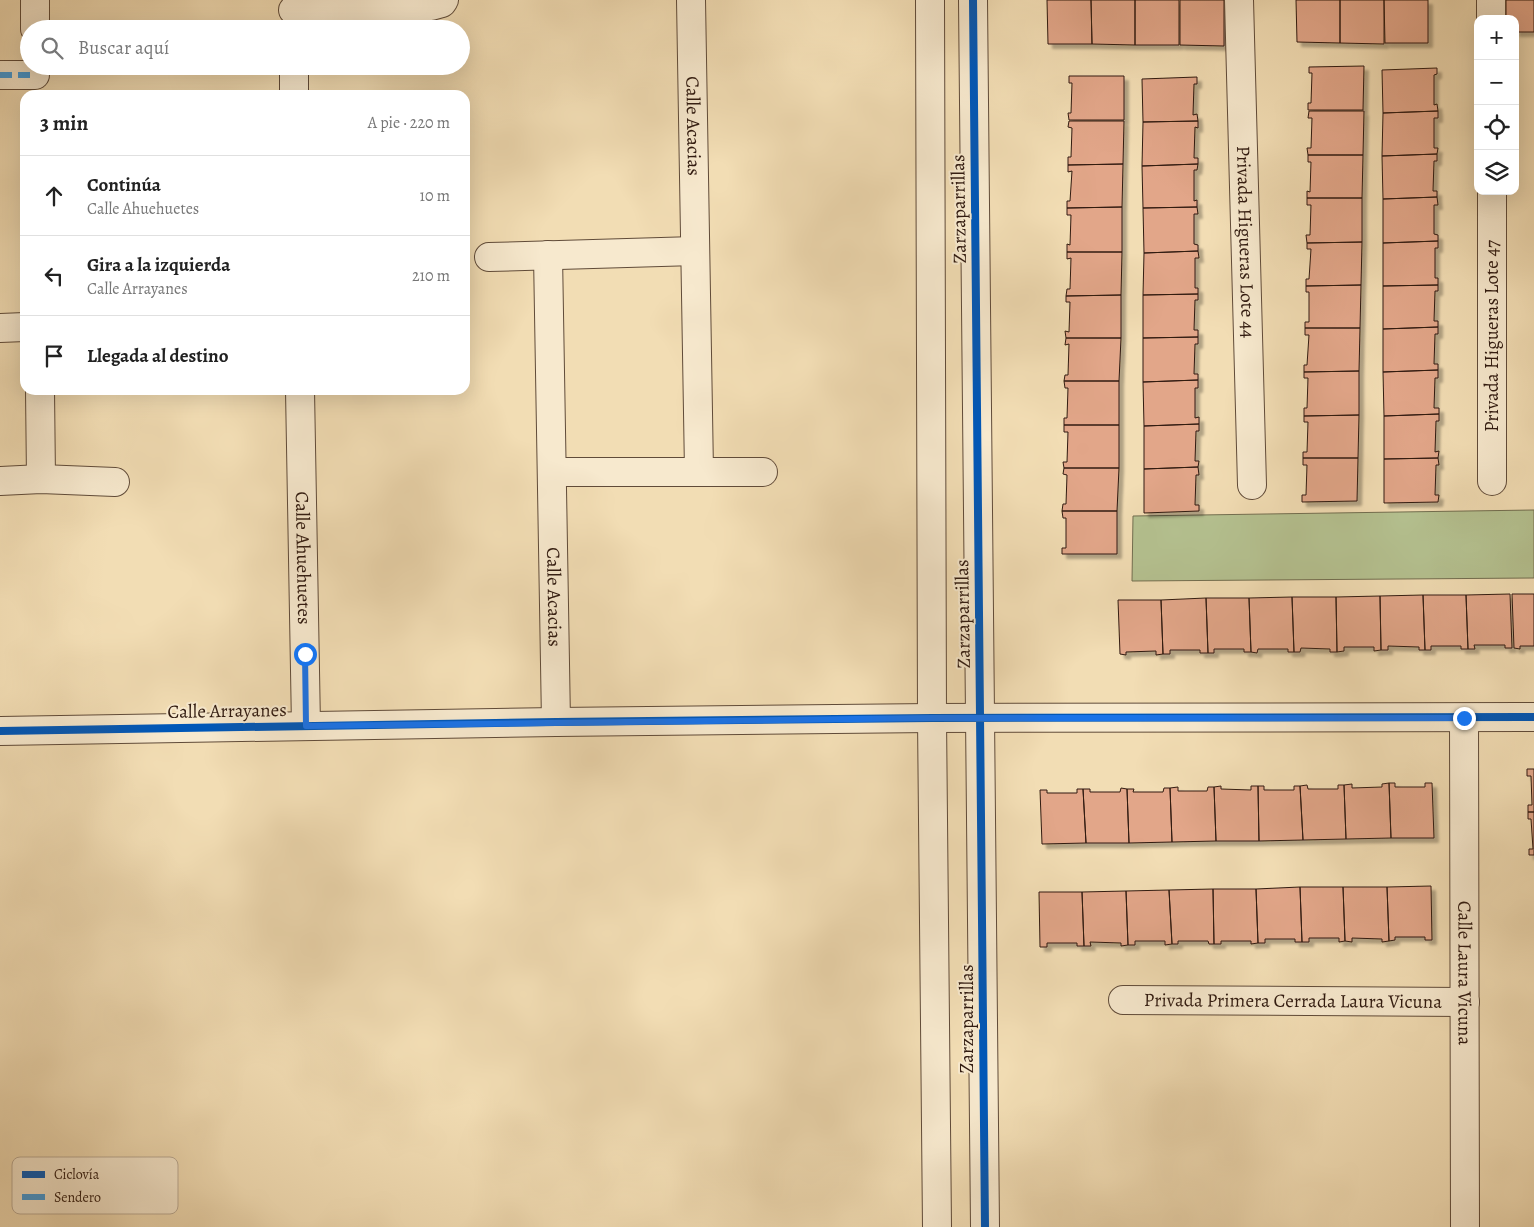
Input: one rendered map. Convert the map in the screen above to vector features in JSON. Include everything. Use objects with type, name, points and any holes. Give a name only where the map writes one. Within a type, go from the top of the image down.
[{"type":"street","points":[[35,0],[35,20]]},
{"type":"street","points":[[293,13],[431,6],[442,3],[444,0]]},
{"type":"street","name":"Calle Acacias","points":[[691,0],[699,471]]},
{"type":"street","name":"Zarzaparrillas","points":[[930,0],[932,718],[937,1227]]},
{"type":"street","name":"Zarzaparrillas","points":[[973,0],[985,1227]]},
{"type":"street","name":"Privada Higueras Lote 44","points":[[1239,0],[1252,485]]},
{"type":"street","points":[[1491,0],[1491,15]]},
{"type":"street","points":[[0,74],[35,79]]},
{"type":"street","points":[[294,75],[294,90]]},
{"type":"street","name":"Privada Higueras Lote 47","points":[[1492,195],[1492,481]]},
{"type":"street","points":[[489,257],[695,252]]},
{"type":"street","name":"Calle Acacias","points":[[548,256],[556,722]]},
{"type":"street","points":[[0,328],[20,327]]},
{"type":"street","points":[[40,395],[41,479]]},
{"type":"street","name":"Calle Ahuehuetes","points":[[300,395],[306,726]]},
{"type":"street","points":[[552,472],[764,472]]},
{"type":"street","points":[[0,481],[41,479],[115,482]]},
{"type":"street","name":"Calle Arrayanes","points":[[0,731],[932,718],[1534,717]]},
{"type":"street","name":"Calle Laura Vicuna","points":[[1464,718],[1464,1227]]},
{"type":"street","name":"Privada Primera Cerrada Laura Vicuna","points":[[1123,1000],[1464,1002]]},
{"type":"green space","points":[[1534,510],[1534,578],[1132,581],[1133,516]]},
{"type":"building","points":[[1047,0],[1091,0],[1092,44],[1048,44]]},
{"type":"building","points":[[1091,0],[1135,0],[1135,45],[1092,44]]},
{"type":"building","points":[[1135,0],[1179,0],[1179,45],[1135,45]]},
{"type":"building","points":[[1180,0],[1224,0],[1224,46],[1180,45]]},
{"type":"building","points":[[1296,0],[1340,0],[1340,43],[1297,42]]},
{"type":"building","points":[[1340,0],[1384,0],[1384,44],[1340,43]]},
{"type":"building","points":[[1384,0],[1428,0],[1428,43],[1385,43]]},
{"type":"building","points":[[1506,0],[1534,0],[1534,32],[1519,32],[1519,15],[1506,15]]},
{"type":"building","points":[[1364,66],[1363,110],[1308,110],[1308,103],[1311,103],[1312,73],[1309,73],[1309,67]]},
{"type":"building","points":[[1437,68],[1437,74],[1434,75],[1434,105],[1437,104],[1438,111],[1383,113],[1382,70]]},
{"type":"building","points":[[1069,76],[1124,76],[1124,120],[1069,120],[1068,113],[1071,113],[1072,83],[1069,83]]},
{"type":"building","points":[[1197,77],[1197,84],[1194,84],[1193,115],[1197,114],[1198,121],[1143,122],[1142,79]]},
{"type":"building","points":[[1309,111],[1364,111],[1363,155],[1308,155],[1307,148],[1311,148],[1312,118],[1308,118]]},
{"type":"building","points":[[1438,111],[1438,118],[1434,118],[1434,148],[1438,148],[1437,154],[1382,156],[1383,113]]},
{"type":"building","points":[[1069,121],[1124,121],[1123,164],[1068,165],[1068,157],[1071,157],[1072,128],[1068,127]]},
{"type":"building","points":[[1198,121],[1198,128],[1195,127],[1194,158],[1198,158],[1198,164],[1142,166],[1143,122]]},
{"type":"building","points":[[1437,154],[1437,161],[1434,161],[1433,191],[1437,191],[1437,197],[1383,199],[1382,156]]},
{"type":"building","points":[[1308,155],[1363,155],[1362,198],[1307,198],[1307,191],[1310,192],[1311,162],[1308,162]]},
{"type":"building","points":[[1123,164],[1122,207],[1067,208],[1067,201],[1070,201],[1072,171],[1068,172],[1068,165]]},
{"type":"building","points":[[1198,164],[1197,170],[1194,170],[1194,201],[1197,200],[1197,207],[1143,208],[1142,166]]},
{"type":"building","points":[[1437,197],[1438,205],[1434,205],[1434,234],[1438,235],[1438,241],[1383,243],[1383,199]]},
{"type":"building","points":[[1307,198],[1362,198],[1362,242],[1307,243],[1306,235],[1310,235],[1311,205],[1307,205]]},
{"type":"building","points":[[1122,207],[1122,252],[1067,252],[1067,244],[1070,245],[1071,215],[1067,215],[1067,208]]},
{"type":"building","points":[[1197,207],[1198,214],[1194,214],[1194,244],[1198,245],[1198,251],[1144,253],[1143,208]]},
{"type":"building","points":[[1438,241],[1438,248],[1435,248],[1435,278],[1438,278],[1438,285],[1383,286],[1383,243]]},
{"type":"building","points":[[1362,242],[1361,285],[1306,286],[1306,279],[1309,279],[1311,249],[1307,249],[1307,243]]},
{"type":"building","points":[[1198,251],[1199,258],[1195,258],[1195,288],[1198,288],[1198,294],[1143,295],[1144,253]]},
{"type":"building","points":[[1067,252],[1122,252],[1121,295],[1066,296],[1067,289],[1070,289],[1071,258],[1067,259]]},
{"type":"building","points":[[1361,285],[1360,328],[1305,328],[1305,322],[1309,322],[1309,292],[1306,292],[1306,286]]},
{"type":"building","points":[[1438,285],[1438,291],[1435,291],[1434,321],[1438,321],[1438,327],[1383,329],[1383,286]]},
{"type":"building","points":[[1198,294],[1198,300],[1195,300],[1194,330],[1198,330],[1198,337],[1143,338],[1143,295]]},
{"type":"building","points":[[1121,295],[1121,338],[1066,338],[1065,331],[1069,332],[1070,302],[1066,302],[1066,296]]},
{"type":"building","points":[[1438,327],[1438,334],[1435,334],[1434,364],[1438,364],[1438,370],[1383,372],[1383,329]]},
{"type":"building","points":[[1305,328],[1360,328],[1359,371],[1304,372],[1304,365],[1307,365],[1309,335],[1305,335]]},
{"type":"building","points":[[1198,337],[1198,344],[1195,344],[1194,374],[1198,374],[1198,380],[1143,382],[1143,338]]},
{"type":"building","points":[[1066,338],[1121,338],[1119,381],[1064,381],[1065,375],[1068,375],[1069,344],[1065,345]]},
{"type":"building","points":[[1438,370],[1438,378],[1435,378],[1434,408],[1439,408],[1439,414],[1384,416],[1383,372]]},
{"type":"building","points":[[1359,371],[1359,415],[1304,416],[1304,408],[1307,408],[1308,378],[1304,378],[1304,372]]},
{"type":"building","points":[[1198,380],[1198,388],[1195,388],[1195,418],[1199,417],[1199,424],[1144,426],[1143,382]]},
{"type":"building","points":[[1064,381],[1119,381],[1119,425],[1064,425],[1064,418],[1067,418],[1068,388],[1065,388]]},
{"type":"building","points":[[1439,414],[1439,421],[1436,421],[1435,452],[1439,451],[1438,458],[1384,459],[1384,416]]},
{"type":"building","points":[[1359,415],[1358,458],[1303,458],[1303,452],[1307,452],[1308,422],[1304,422],[1304,416]]},
{"type":"building","points":[[1199,424],[1199,431],[1196,431],[1195,461],[1199,461],[1198,467],[1144,469],[1144,426]]},
{"type":"building","points":[[1064,425],[1119,425],[1119,468],[1064,468],[1063,462],[1067,462],[1068,432],[1064,432]]},
{"type":"building","points":[[1303,458],[1358,458],[1357,501],[1302,502],[1302,495],[1306,495],[1307,465],[1303,465]]},
{"type":"building","points":[[1438,458],[1439,465],[1436,465],[1435,495],[1439,495],[1438,502],[1384,503],[1384,459]]},
{"type":"building","points":[[1198,467],[1199,475],[1196,475],[1195,505],[1199,505],[1199,511],[1144,513],[1144,469]]},
{"type":"building","points":[[1064,468],[1119,468],[1117,511],[1062,511],[1063,504],[1066,504],[1067,475],[1063,474]]},
{"type":"building","points":[[1062,511],[1117,511],[1117,554],[1062,554],[1062,548],[1066,548],[1066,518],[1063,518]]},
{"type":"building","points":[[1510,594],[1512,648],[1505,648],[1505,645],[1474,645],[1475,649],[1468,649],[1466,595]]},
{"type":"building","points":[[1512,594],[1534,594],[1534,646],[1520,646],[1520,649],[1514,648]]},
{"type":"building","points":[[1423,595],[1425,650],[1419,650],[1419,647],[1388,646],[1388,650],[1381,650],[1380,596]]},
{"type":"building","points":[[1423,595],[1466,595],[1468,649],[1461,649],[1461,646],[1431,646],[1431,650],[1425,650]]},
{"type":"building","points":[[1380,596],[1381,650],[1374,651],[1374,647],[1344,647],[1344,651],[1337,652],[1336,597]]},
{"type":"building","points":[[1292,597],[1294,652],[1288,652],[1288,649],[1258,649],[1257,653],[1251,652],[1249,598]]},
{"type":"building","points":[[1292,597],[1336,597],[1337,652],[1330,652],[1330,649],[1301,648],[1300,652],[1294,652]]},
{"type":"building","points":[[1206,598],[1208,653],[1200,653],[1200,650],[1170,650],[1170,654],[1163,654],[1161,600]]},
{"type":"building","points":[[1206,598],[1249,598],[1251,652],[1244,652],[1244,649],[1214,649],[1214,653],[1208,653]]},
{"type":"building","points":[[1118,600],[1161,600],[1163,654],[1156,655],[1156,651],[1120,654]]},
{"type":"building","points":[[1527,769],[1534,769],[1534,812],[1528,812],[1528,805],[1532,805],[1531,776],[1527,776]]},
{"type":"building","points":[[1389,783],[1395,783],[1395,787],[1425,787],[1425,783],[1432,783],[1434,838],[1391,838]]},
{"type":"building","points":[[1389,783],[1391,838],[1346,839],[1344,785],[1352,784],[1352,788],[1382,787],[1382,784]]},
{"type":"building","points":[[1307,785],[1308,789],[1338,789],[1338,785],[1344,785],[1346,839],[1303,840],[1300,786]]},
{"type":"building","points":[[1221,786],[1221,789],[1251,790],[1251,786],[1258,786],[1259,841],[1216,841],[1214,787]]},
{"type":"building","points":[[1258,786],[1264,786],[1264,790],[1294,790],[1294,786],[1300,786],[1303,840],[1259,841]]},
{"type":"building","points":[[1178,787],[1178,791],[1207,791],[1208,787],[1214,787],[1216,841],[1172,842],[1170,788]]},
{"type":"building","points":[[1121,788],[1127,789],[1129,843],[1086,843],[1083,789],[1090,789],[1090,792],[1120,792]]},
{"type":"building","points":[[1164,788],[1170,788],[1172,842],[1129,843],[1127,789],[1134,789],[1133,792],[1163,792]]},
{"type":"building","points":[[1077,789],[1083,789],[1086,843],[1042,844],[1040,790],[1047,790],[1047,793],[1077,793]]},
{"type":"building","points":[[1528,812],[1534,812],[1534,855],[1529,855],[1529,849],[1533,849],[1531,819],[1528,819]]},
{"type":"building","points":[[1431,886],[1432,940],[1425,940],[1425,937],[1395,937],[1395,940],[1389,941],[1387,887]]},
{"type":"building","points":[[1300,887],[1302,942],[1295,942],[1295,939],[1265,939],[1265,943],[1258,943],[1256,889]]},
{"type":"building","points":[[1300,887],[1343,887],[1345,941],[1339,942],[1339,938],[1309,938],[1309,942],[1302,942]]},
{"type":"building","points":[[1343,887],[1387,887],[1389,941],[1382,942],[1382,939],[1352,938],[1352,942],[1345,941]]},
{"type":"building","points":[[1213,889],[1214,944],[1209,944],[1208,941],[1178,941],[1178,944],[1172,944],[1169,890]]},
{"type":"building","points":[[1213,889],[1256,889],[1258,943],[1251,944],[1251,941],[1221,941],[1221,944],[1214,944]]},
{"type":"building","points":[[1169,890],[1172,944],[1165,945],[1165,941],[1135,941],[1135,945],[1128,945],[1126,891]]},
{"type":"building","points":[[1126,891],[1128,945],[1121,946],[1121,943],[1090,942],[1091,946],[1084,946],[1082,892]]},
{"type":"building","points":[[1039,892],[1082,892],[1084,946],[1077,946],[1077,943],[1047,943],[1047,947],[1040,947]]},
{"type":"marked path","points":[[0,75],[35,75]]},
{"type":"cycle path","points":[[973,0],[985,1227]]},
{"type":"cycle path","points":[[0,731],[932,718],[1534,717]]},
{"type":"route","points":[[305,654],[306,726],[932,718],[1464,718]]}]
